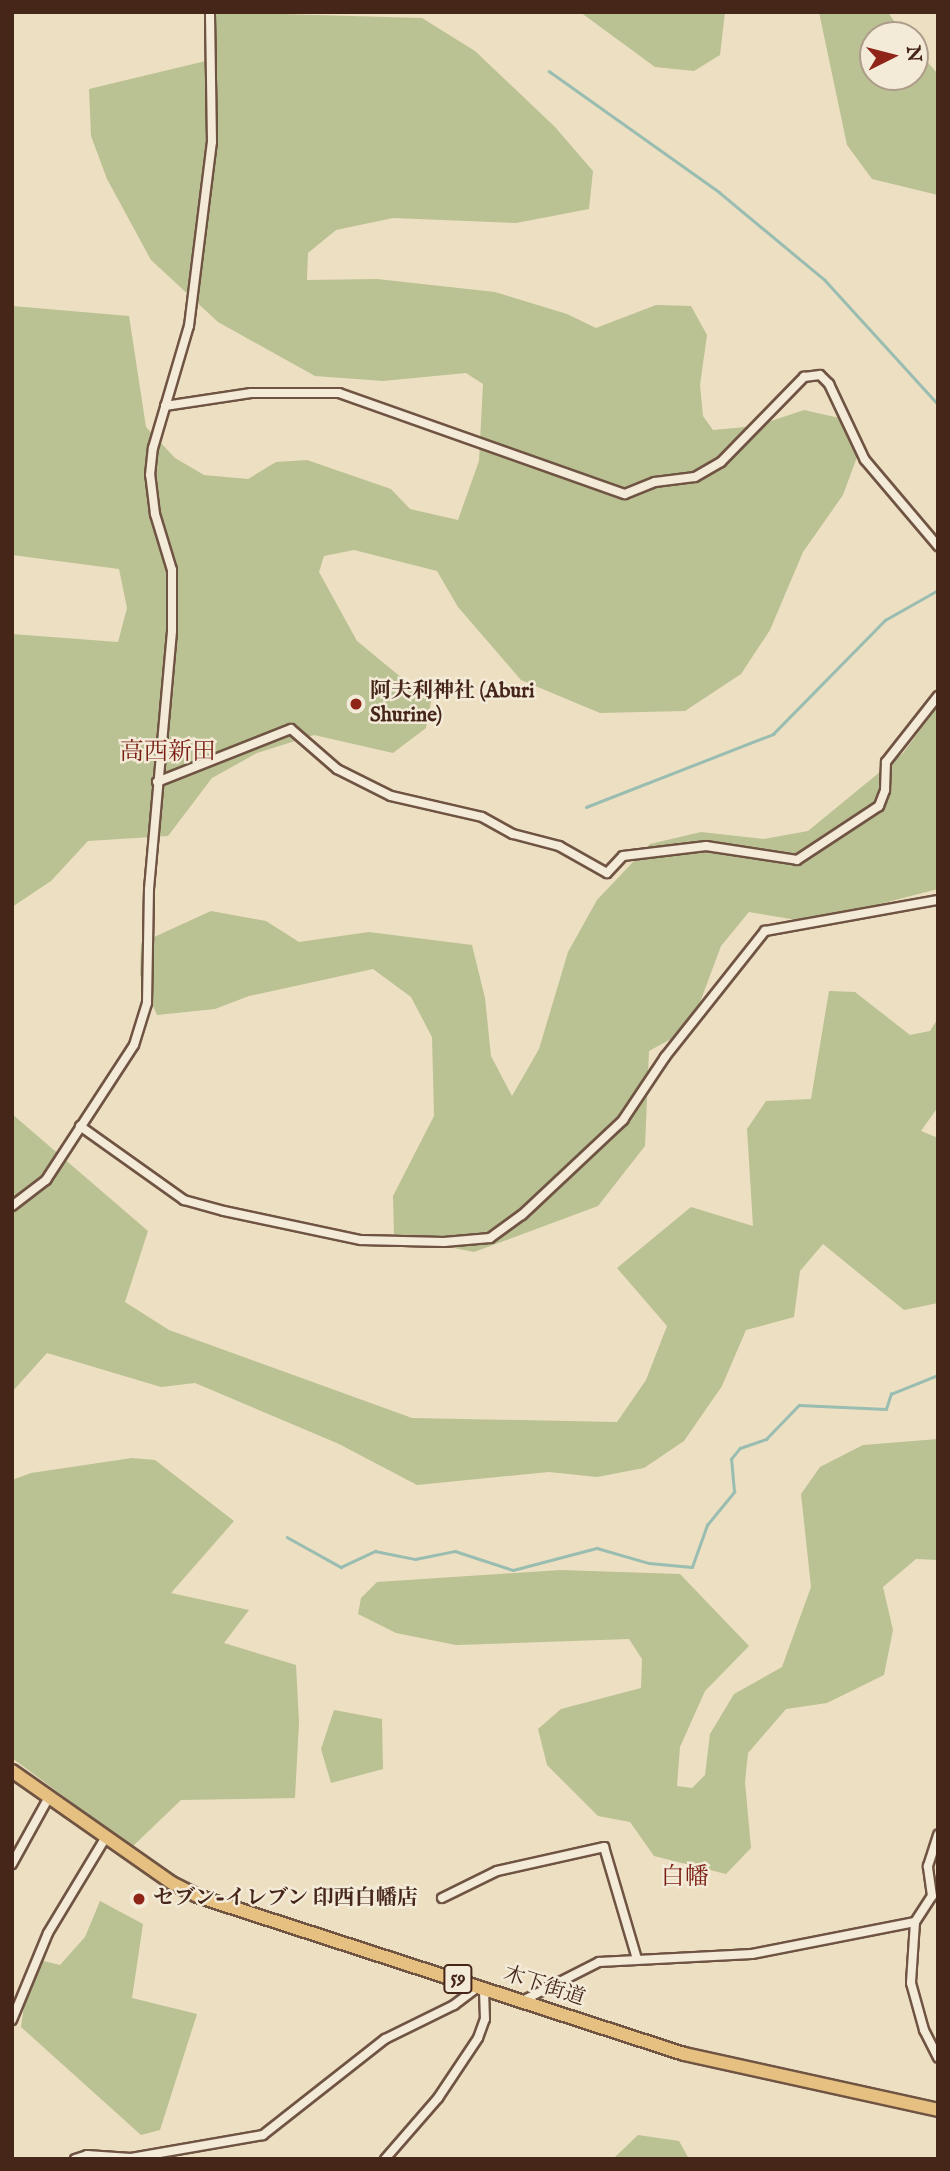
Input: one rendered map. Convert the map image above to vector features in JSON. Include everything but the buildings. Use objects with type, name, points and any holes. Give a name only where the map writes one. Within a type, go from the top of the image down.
[{"type":"main road","name":"木下街道","points":[[12,1771],[197,1896],[482,1986],[684,2054],[938,2110]]},
{"type":"street","points":[[12,1206],[46,1180],[134,1045],[147,1003],[149,889],[172,631],[172,570],[155,514],[150,475],[165,406],[189,326],[212,142],[210,12]]},
{"type":"street","points":[[165,406],[251,393],[339,393],[625,494],[655,482],[695,477],[721,462],[804,377],[820,375],[829,384],[865,460],[938,546]]},
{"type":"street","points":[[158,782],[291,729],[337,769],[391,796],[482,817],[513,834],[559,846],[607,873],[623,856],[706,846],[797,860],[878,806],[885,790],[886,762],[938,696]]},
{"type":"street","points":[[80,1126],[184,1200],[224,1212],[361,1240],[444,1242],[490,1238],[522,1216],[623,1120],[665,1057],[765,931],[938,900]]},
{"type":"street","points":[[12,1864],[49,1797]]},
{"type":"street","points":[[938,1835],[928,1866],[932,1896],[915,1922],[911,1983],[924,2030],[938,2058]]},
{"type":"street","points":[[12,2020],[48,1933],[106,1837]]},
{"type":"street","points":[[442,1898],[497,1871],[604,1847],[637,1959]]},
{"type":"street","points":[[524,2000],[599,1962],[752,1954],[915,1922]]},
{"type":"street","points":[[75,2159],[88,2155],[131,2158],[264,2135],[384,2039],[454,2005],[482,1986],[485,2019],[478,2038],[438,2098],[385,2159]]},
{"type":"green space","points":[[215,12],[422,18],[475,51],[555,127],[593,171],[589,209],[516,223],[393,218],[336,230],[308,253],[307,280],[377,279],[495,292],[567,314],[596,328],[656,305],[691,306],[707,335],[700,385],[703,416],[713,430],[756,426],[804,410],[844,419],[857,457],[843,495],[803,552],[770,630],[741,674],[685,711],[600,713],[521,680],[458,607],[437,571],[354,550],[324,556],[319,572],[357,641],[431,702],[426,728],[393,753],[314,735],[257,753],[212,778],[168,836],[88,841],[51,881],[12,907],[12,634],[118,642],[127,608],[119,569],[12,555],[12,306],[129,316],[146,427],[175,458],[204,475],[248,479],[276,462],[307,460],[391,489],[410,509],[458,520],[479,461],[483,384],[466,373],[383,381],[315,376],[218,322],[151,260],[107,179],[91,136],[89,89],[214,59]]},
{"type":"green space","points":[[580,12],[725,12],[720,55],[694,71],[655,67]]},
{"type":"green space","points":[[819,12],[888,12],[894,21],[859,21],[859,91],[929,91],[929,64],[938,74],[938,195],[872,179],[847,145]]},
{"type":"green space","points":[[938,706],[938,889],[809,922],[749,912],[721,946],[696,1013],[682,1033],[649,1051],[645,1146],[598,1206],[474,1252],[394,1236],[393,1196],[434,1116],[432,1037],[411,997],[373,969],[249,996],[215,1009],[157,1015],[140,975],[141,943],[211,911],[266,921],[299,942],[369,932],[472,945],[485,998],[491,1056],[512,1096],[539,1049],[568,952],[597,900],[650,844],[701,832],[764,839],[808,831],[903,753]]},
{"type":"green space","points":[[829,991],[855,992],[910,1035],[930,1031],[938,1018],[938,1107],[921,1131],[938,1138],[938,1303],[904,1310],[823,1244],[800,1271],[794,1317],[746,1330],[722,1386],[684,1441],[644,1468],[597,1477],[549,1472],[417,1485],[339,1444],[195,1383],[161,1387],[47,1353],[12,1392],[12,1114],[148,1231],[125,1302],[169,1330],[412,1418],[617,1422],[646,1380],[667,1326],[617,1268],[691,1207],[753,1226],[747,1129],[766,1101],[811,1099]]},
{"type":"green space","points":[[938,1439],[938,1560],[916,1559],[883,1587],[893,1630],[884,1675],[827,1703],[786,1709],[748,1753],[745,1782],[751,1848],[726,1874],[654,1856],[630,1822],[598,1816],[547,1765],[538,1729],[561,1709],[641,1688],[642,1659],[629,1639],[456,1645],[396,1633],[358,1614],[361,1598],[377,1582],[561,1570],[680,1574],[749,1646],[705,1691],[680,1747],[677,1786],[692,1788],[705,1775],[710,1734],[734,1694],[782,1667],[811,1587],[801,1494],[820,1467],[863,1445]]},
{"type":"green space","points":[[132,1458],[155,1460],[234,1521],[171,1593],[249,1610],[224,1643],[296,1665],[299,1722],[295,1798],[181,1800],[132,1847],[12,1758],[12,1480],[31,1473]]},
{"type":"green space","points":[[334,1710],[382,1719],[383,1769],[331,1783],[321,1749]]},
{"type":"green space","points":[[100,1901],[143,1924],[132,1998],[197,2014],[160,2130],[141,2135],[21,2027],[31,1958],[60,1965],[85,1937]]},
{"type":"green space","points":[[638,2135],[679,2141],[689,2159],[613,2159]]},
{"type":"waterway","points":[[549,71],[719,192],[825,280],[938,404]]},
{"type":"waterway","points":[[586,807],[773,734],[885,620],[938,590]]},
{"type":"waterway","points":[[287,1537],[341,1567],[375,1551],[415,1559],[455,1551],[513,1570],[597,1548],[649,1563],[692,1567],[707,1525],[734,1492],[731,1459],[740,1448],[766,1439],[799,1405],[886,1409],[891,1394],[938,1375]]},
{"type":"place","name":"阿夫利神社 (Aburi Shurine)","points":[[356,704]]},
{"type":"place","name":"セブン-イレブン 印西白幡店","points":[[139,1899]]},
{"type":"district","name":"高西新田","points":[[168,753]]},
{"type":"district","name":"白幡","points":[[685,1878]]}]
